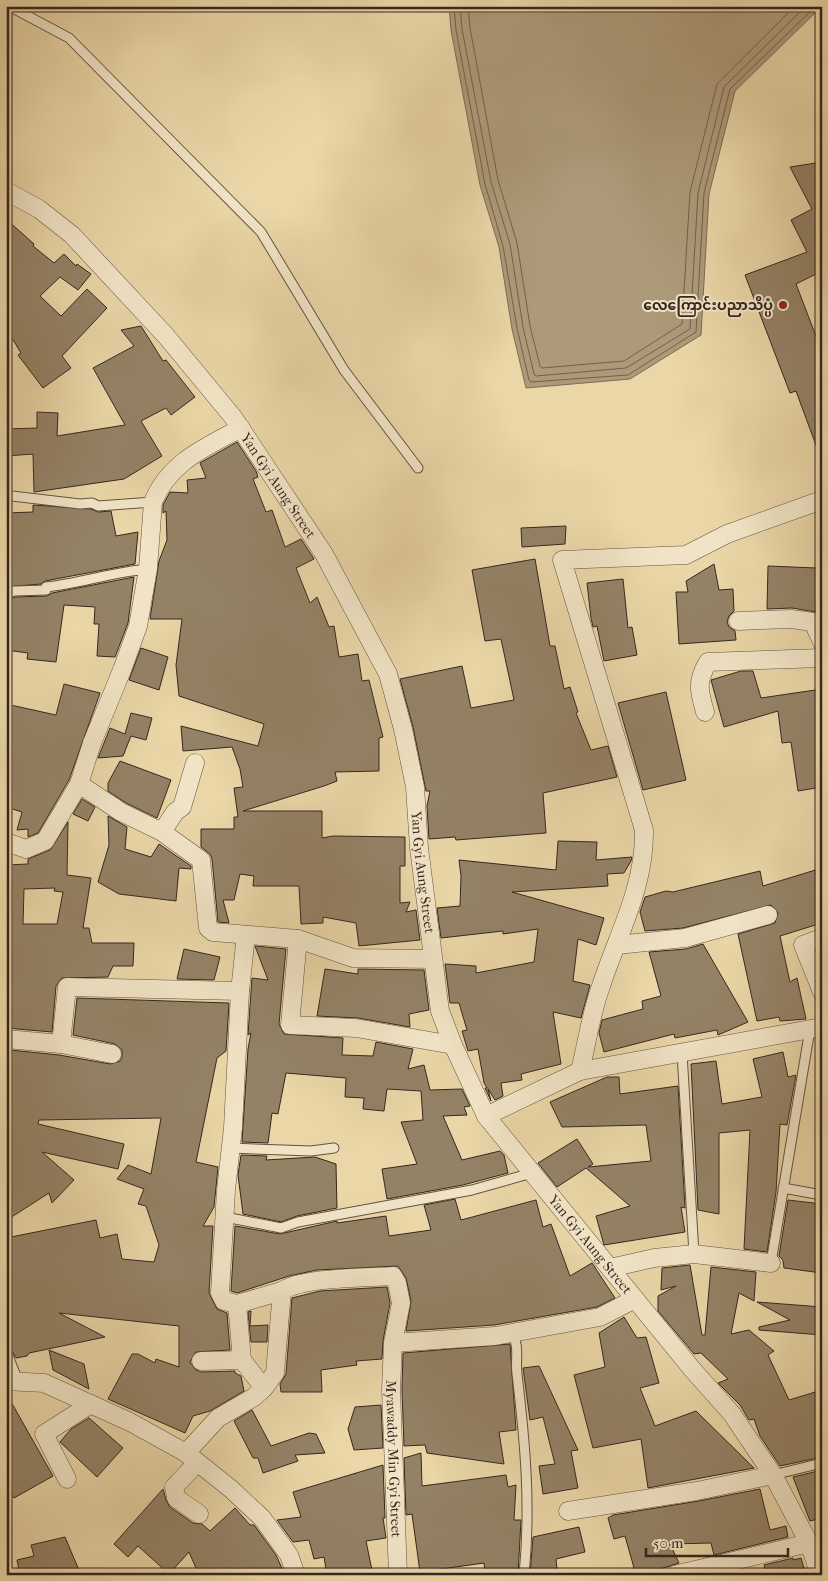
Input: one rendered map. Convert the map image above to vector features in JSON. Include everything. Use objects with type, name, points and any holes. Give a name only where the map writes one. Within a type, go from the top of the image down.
[{"type":"street","name":"Yan Gyi Aung Street","points":[[6,191],[40,209],[72,235],[166,336],[241,428],[324,554],[388,674],[403,729],[415,787],[419,848],[440,1011],[452,1045],[486,1116],[692,1369],[732,1414],[773,1475],[809,1543],[820,1575]]},
{"type":"street","points":[[6,842],[26,849],[45,841],[79,784],[92,743],[138,626],[148,569],[153,502],[157,492],[176,466],[185,459],[241,428]]},
{"type":"street","points":[[580,1071],[600,987],[626,924],[643,858],[644,830],[562,560],[686,555],[728,534],[822,500]]},
{"type":"street","points":[[738,621],[791,619],[813,622],[822,642]]},
{"type":"street","points":[[705,712],[698,690],[703,671],[708,662],[822,658]]},
{"type":"street","points":[[162,832],[175,812],[182,807],[195,763]]},
{"type":"street","points":[[79,784],[121,812],[162,832],[201,860],[210,930],[298,939],[353,958],[432,959]]},
{"type":"street","points":[[617,945],[685,938],[768,915]]},
{"type":"street","points":[[199,1514],[176,1498],[174,1487],[218,1418],[254,1397],[264,1388],[275,1373],[282,1291],[237,1304],[224,1301],[220,1293],[233,1128],[240,991],[246,935]]},
{"type":"street","points":[[822,938],[803,945],[822,992]]},
{"type":"street","points":[[298,939],[290,1024],[356,1028],[452,1045]]},
{"type":"street","points":[[61,1044],[67,987],[240,991]]},
{"type":"street","points":[[486,1116],[580,1071],[816,1028]]},
{"type":"street","points":[[6,1039],[61,1044],[112,1054]]},
{"type":"street","points":[[610,1268],[654,1258],[694,1254],[771,1263]]},
{"type":"street","name":"Myawaddy Min Gyi Street","points":[[282,1291],[291,1285],[393,1276],[397,1283],[401,1303],[393,1342],[391,1390],[398,1575]]},
{"type":"street","points":[[393,1342],[495,1336],[512,1333],[600,1317],[635,1299]]},
{"type":"street","points":[[237,1304],[242,1360],[264,1388]]},
{"type":"street","points":[[201,1361],[242,1360]]},
{"type":"street","points":[[12,1381],[44,1383],[130,1422],[192,1458],[231,1489],[262,1518],[289,1555],[296,1575]]},
{"type":"street","points":[[67,1479],[44,1434],[91,1404]]},
{"type":"street","points":[[568,1511],[697,1492],[773,1475]]},
{"type":"street","points":[[674,1575],[809,1543]]},
{"type":"lane","points":[[9,6],[69,38],[261,232],[344,370],[418,468]]},
{"type":"lane","points":[[12,496],[80,504],[92,503],[98,506],[153,502]]},
{"type":"lane","points":[[6,594],[14,591],[46,590],[46,587],[76,583],[103,575],[148,569]]},
{"type":"lane","points":[[771,1263],[783,1188],[816,1028]]},
{"type":"lane","points":[[682,1053],[694,1254]]},
{"type":"lane","points":[[230,1148],[312,1151],[334,1148]]},
{"type":"lane","points":[[225,1217],[281,1228],[298,1222],[472,1190],[532,1172]]},
{"type":"lane","points":[[783,1188],[822,1195]]},
{"type":"lane","points":[[512,1333],[518,1343],[517,1368],[525,1436],[528,1527],[524,1575]]},
{"type":"lane","points":[[6,1350],[12,1381]]},
{"type":"lane","points":[[773,1475],[822,1463]]},
{"type":"water","points":[[449,6],[822,6],[822,11],[816,12],[735,91],[709,194],[701,335],[630,379],[526,388],[512,329],[499,247],[480,185],[451,30]]},
{"type":"building","points":[[822,162],[822,280],[818,273],[796,284],[822,352],[820,456],[796,391],[790,393],[745,275],[807,252],[791,220],[812,209],[790,167]]},
{"type":"building","points":[[6,219],[34,244],[33,246],[54,263],[64,254],[76,266],[77,264],[91,274],[78,290],[60,277],[40,296],[61,316],[87,289],[107,308],[62,356],[71,368],[43,388],[18,355],[21,353],[6,328]]},
{"type":"building","points":[[141,326],[163,361],[166,360],[195,397],[171,415],[166,408],[141,421],[162,456],[124,479],[34,492],[33,454],[6,456],[6,429],[37,428],[37,412],[58,413],[57,436],[125,425],[93,368],[134,346],[121,330]]},
{"type":"building","points":[[237,442],[256,471],[258,477],[253,479],[266,512],[272,510],[285,547],[301,539],[314,559],[296,568],[310,603],[317,597],[329,627],[334,626],[339,657],[358,654],[362,681],[369,680],[383,737],[379,738],[379,771],[335,772],[337,781],[243,811],[322,811],[322,838],[333,836],[405,837],[405,866],[400,866],[400,903],[410,902],[406,912],[416,910],[420,940],[359,946],[356,923],[323,917],[323,923],[301,924],[299,886],[253,886],[254,876],[240,874],[234,900],[223,900],[229,923],[218,922],[212,859],[210,854],[201,847],[201,829],[234,829],[234,817],[238,817],[234,788],[243,787],[240,769],[232,747],[183,751],[181,726],[258,746],[264,724],[179,696],[176,665],[182,619],[150,619],[159,561],[167,540],[166,511],[163,513],[163,505],[170,492],[188,493],[187,480],[206,478],[200,463]]},
{"type":"building","points":[[33,505],[91,509],[98,512],[111,511],[116,536],[138,532],[135,564],[45,581],[41,584],[6,587],[6,513],[33,512]]},
{"type":"building","points":[[566,526],[565,544],[522,547],[521,528]]},
{"type":"building","points":[[535,559],[550,646],[555,646],[564,689],[570,687],[578,712],[576,713],[591,750],[608,746],[617,777],[543,793],[546,833],[456,840],[455,837],[429,839],[427,806],[430,791],[426,791],[413,727],[400,679],[462,666],[471,708],[514,700],[501,639],[485,641],[472,570]]},
{"type":"building","points":[[714,564],[719,590],[733,589],[734,611],[729,616],[727,622],[729,627],[735,631],[736,640],[679,644],[676,592],[688,592],[686,581]]},
{"type":"building","points":[[768,566],[817,568],[816,612],[792,608],[767,609]]},
{"type":"building","points":[[134,577],[128,623],[115,657],[97,656],[99,624],[94,624],[95,607],[64,605],[56,662],[27,659],[28,653],[6,650],[6,600],[15,597],[47,596],[52,593]]},
{"type":"building","points":[[623,579],[628,628],[632,627],[637,655],[604,661],[597,626],[593,627],[591,618],[587,583]]},
{"type":"building","points":[[141,648],[168,657],[159,690],[129,680]]},
{"type":"building","points":[[741,671],[753,671],[761,698],[822,689],[822,787],[798,791],[791,742],[782,743],[778,711],[724,727],[711,680]]},
{"type":"building","points":[[64,684],[100,693],[69,780],[38,833],[28,837],[28,829],[17,830],[22,812],[6,807],[6,735],[9,724],[6,723],[6,704],[56,715]]},
{"type":"building","points":[[666,692],[686,780],[643,790],[618,703]]},
{"type":"building","points":[[131,713],[152,718],[146,740],[131,736],[123,756],[98,758],[110,728],[125,734]]},
{"type":"building","points":[[120,761],[171,780],[157,818],[126,803],[108,791],[108,783]]},
{"type":"building","points":[[82,799],[95,807],[88,821],[73,814]]},
{"type":"building","points":[[108,816],[127,827],[125,849],[151,857],[159,844],[191,866],[191,869],[179,868],[176,901],[119,894],[98,882],[109,845]]},
{"type":"building","points":[[68,822],[67,875],[91,878],[83,928],[89,928],[92,943],[134,943],[133,966],[113,966],[108,977],[62,978],[56,986],[52,1032],[6,1028],[10,976],[6,976],[6,865],[28,864],[28,859],[50,850]],"holes":[[[55,888],[54,891],[63,892],[57,924],[23,924],[24,889]]]},
{"type":"building","points":[[558,841],[597,842],[596,860],[632,857],[624,873],[607,874],[608,886],[512,892],[604,918],[596,945],[578,939],[573,981],[590,985],[581,1018],[553,1012],[561,1064],[521,1074],[522,1080],[501,1083],[503,1096],[495,1100],[488,1089],[491,1101],[485,1088],[487,1088],[484,1083],[478,1049],[468,1051],[462,1031],[467,1030],[459,1003],[450,1003],[445,964],[476,966],[476,973],[534,962],[538,929],[503,934],[503,931],[441,938],[437,908],[460,906],[461,876],[459,860],[556,870]]},
{"type":"building","points":[[822,868],[822,923],[780,936],[790,982],[797,978],[806,1019],[780,1021],[779,1017],[757,1021],[738,934],[775,923],[778,913],[771,905],[683,928],[645,931],[640,912],[645,897],[760,871],[763,886]]},
{"type":"building","points":[[703,944],[748,1022],[718,1035],[717,1030],[675,1038],[674,1034],[604,1052],[599,1033],[602,1020],[643,1009],[642,1001],[661,996],[649,952],[686,949]]},
{"type":"building","points":[[255,946],[286,949],[279,1024],[284,1034],[343,1038],[342,1055],[373,1056],[376,1042],[413,1049],[408,1069],[424,1065],[430,1090],[462,1089],[470,1106],[464,1107],[467,1115],[443,1116],[462,1160],[500,1151],[504,1155],[508,1173],[463,1185],[387,1199],[382,1169],[417,1164],[401,1122],[423,1120],[421,1091],[387,1089],[384,1111],[363,1109],[364,1098],[345,1097],[346,1078],[286,1073],[278,1114],[272,1113],[268,1143],[242,1142],[248,1049],[251,1033],[248,1035],[252,978],[268,980]]},
{"type":"building","points":[[184,949],[220,957],[214,980],[177,979]]},
{"type":"building","points":[[325,969],[358,974],[358,969],[424,970],[429,1010],[409,1014],[410,1027],[358,1018],[317,1016]]},
{"type":"building","points":[[77,998],[229,1003],[226,1051],[217,1058],[196,1162],[218,1167],[214,1207],[203,1226],[213,1226],[209,1293],[217,1309],[227,1313],[230,1350],[196,1352],[190,1362],[196,1370],[201,1372],[235,1371],[235,1373],[241,1376],[244,1391],[210,1411],[193,1416],[185,1433],[108,1399],[132,1354],[138,1354],[155,1363],[156,1359],[179,1367],[179,1326],[59,1313],[105,1337],[29,1353],[27,1356],[16,1358],[9,1346],[6,1330],[6,1238],[96,1220],[100,1238],[117,1234],[122,1259],[154,1262],[159,1245],[146,1206],[138,1204],[144,1189],[117,1179],[128,1165],[151,1174],[161,1118],[39,1120],[38,1124],[124,1144],[118,1169],[42,1152],[74,1180],[52,1203],[49,1193],[10,1218],[6,1196],[11,1126],[7,1125],[6,1090],[10,1050],[59,1055],[110,1064],[120,1061],[122,1057],[122,1050],[115,1044],[73,1035]]},
{"type":"building","points":[[783,1052],[788,1077],[796,1075],[787,1125],[780,1124],[776,1192],[767,1252],[744,1249],[750,1130],[719,1133],[719,1214],[698,1210],[691,1064],[716,1061],[722,1104],[762,1097],[753,1059]]},
{"type":"building","points":[[607,1077],[619,1077],[620,1094],[678,1086],[685,1208],[681,1207],[685,1232],[604,1245],[596,1216],[630,1206],[586,1168],[557,1187],[538,1163],[577,1139],[593,1164],[588,1167],[651,1161],[646,1125],[562,1127],[550,1102]]},
{"type":"building","points":[[241,1155],[267,1156],[266,1160],[315,1157],[336,1164],[337,1208],[297,1216],[281,1222],[243,1214],[238,1175]]},
{"type":"building","points":[[455,1199],[461,1220],[536,1200],[543,1227],[551,1224],[570,1276],[592,1263],[615,1298],[597,1307],[494,1325],[406,1331],[411,1301],[406,1278],[398,1266],[317,1270],[289,1276],[237,1293],[231,1291],[235,1226],[280,1234],[337,1221],[337,1223],[386,1216],[389,1236],[431,1230],[424,1205]]},
{"type":"building","points":[[788,1200],[822,1204],[822,1273],[784,1268],[783,1260],[779,1256]]},
{"type":"building","points":[[690,1265],[702,1335],[705,1335],[711,1267],[756,1272],[754,1301],[739,1293],[731,1334],[749,1330],[774,1351],[768,1355],[789,1400],[822,1390],[822,1457],[780,1466],[760,1436],[754,1419],[749,1420],[740,1405],[718,1383],[728,1379],[701,1353],[694,1354],[658,1311],[658,1296],[676,1286],[661,1290],[662,1268]]},
{"type":"building","points":[[387,1287],[390,1303],[383,1341],[382,1359],[356,1361],[357,1365],[321,1370],[322,1392],[281,1392],[280,1384],[286,1374],[292,1298],[320,1291]]},
{"type":"building","points":[[757,1302],[822,1307],[822,1335],[759,1330],[759,1327],[790,1320]]},
{"type":"building","points":[[251,1311],[250,1326],[268,1325],[267,1342],[251,1342],[248,1312]]},
{"type":"building","points":[[624,1317],[637,1338],[646,1337],[659,1383],[640,1388],[655,1426],[696,1411],[754,1468],[648,1488],[641,1439],[593,1448],[574,1375],[605,1367],[599,1333]]},
{"type":"building","points":[[510,1344],[516,1430],[499,1432],[504,1464],[427,1453],[425,1445],[404,1446],[403,1353]]},
{"type":"building","points":[[49,1350],[84,1364],[89,1389],[53,1370]]},
{"type":"building","points":[[539,1366],[578,1450],[571,1451],[578,1488],[543,1494],[539,1466],[555,1464],[543,1417],[530,1420],[523,1368]]},
{"type":"building","points":[[6,1393],[53,1476],[14,1498],[6,1485]]},
{"type":"building","points":[[381,1405],[383,1448],[354,1450],[348,1429],[355,1407]]},
{"type":"building","points":[[252,1410],[271,1446],[309,1433],[316,1434],[325,1453],[295,1455],[298,1461],[263,1473],[258,1458],[253,1458],[234,1421]]},
{"type":"building","points":[[89,1418],[123,1448],[97,1477],[60,1442],[71,1429]]},
{"type":"building","points":[[421,1453],[422,1486],[506,1475],[508,1487],[516,1485],[514,1520],[521,1520],[518,1575],[485,1575],[484,1563],[420,1572],[412,1514],[406,1515],[404,1458]]},
{"type":"building","points":[[383,1465],[385,1518],[383,1518],[386,1538],[366,1541],[373,1575],[327,1575],[324,1557],[314,1559],[309,1540],[293,1542],[277,1520],[301,1517],[293,1492]]},
{"type":"building","points":[[822,1470],[822,1518],[810,1521],[793,1477]]},
{"type":"building","points":[[163,1489],[170,1507],[193,1523],[202,1524],[210,1531],[235,1508],[250,1525],[254,1525],[276,1555],[285,1575],[199,1575],[189,1552],[169,1574],[138,1546],[128,1557],[114,1544]]},
{"type":"building","points":[[760,1489],[770,1530],[786,1526],[788,1537],[714,1555],[711,1543],[670,1544],[679,1563],[641,1575],[636,1575],[625,1536],[614,1539],[608,1518],[613,1515]]},
{"type":"building","points":[[579,1527],[585,1552],[556,1559],[557,1569],[542,1575],[530,1575],[533,1537]]},
{"type":"building","points":[[65,1537],[81,1575],[20,1575],[17,1560],[34,1556],[31,1545]]},
{"type":"building","points":[[793,1558],[793,1560],[801,1558],[806,1575],[758,1575],[757,1572],[765,1569],[764,1565]]},
{"type":"place","name":"လေကြောင်းပညာသိပ္ပံ","points":[[783,305]]}]
